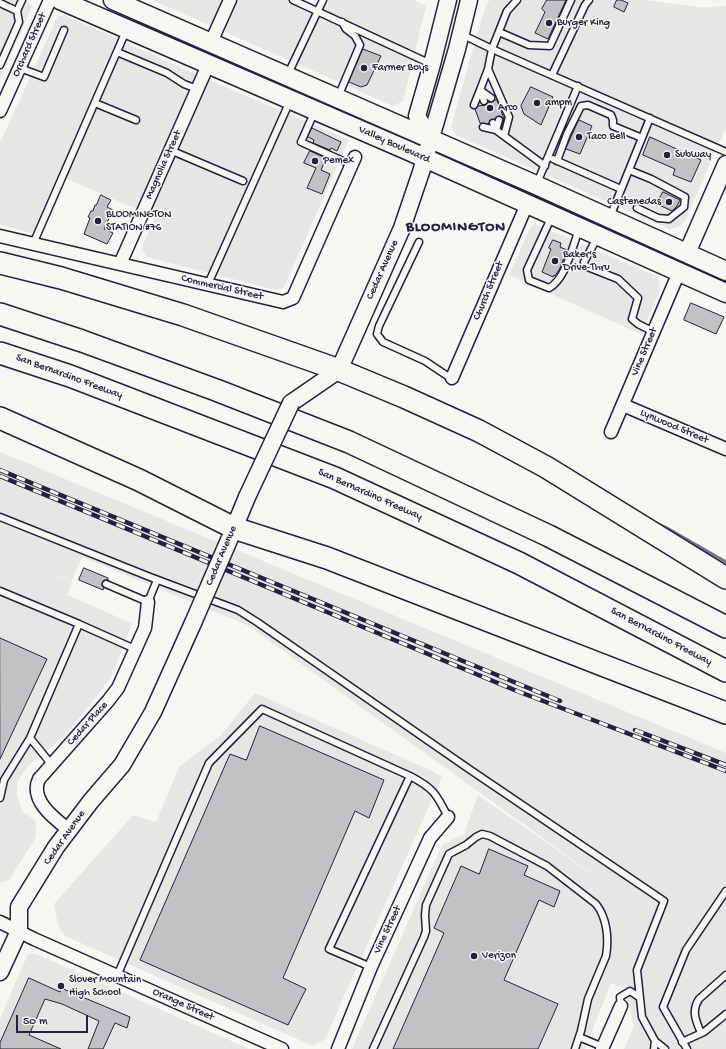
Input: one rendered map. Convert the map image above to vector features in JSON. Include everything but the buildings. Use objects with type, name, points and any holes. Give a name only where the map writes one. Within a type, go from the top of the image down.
[{"type":"highway","points":[[0,263],[61,278],[183,315],[340,370],[404,397],[479,431],[539,463],[726,578]]},
{"type":"highway","points":[[0,314],[82,341],[142,363],[349,442],[549,536],[726,627]]},
{"type":"highway","name":"San Bernardino Freeway","points":[[0,353],[70,376],[335,478],[519,563],[726,671]]},
{"type":"highway","points":[[0,418],[138,480],[231,534],[327,558],[726,714]]},
{"type":"main road","name":"Valley Boulevard","points":[[60,0],[208,65],[291,99],[726,293]]},
{"type":"main road","name":"Valley Boulevard","points":[[113,0],[430,138],[726,271]]},
{"type":"main road","points":[[430,138],[417,116],[448,0]]},
{"type":"main road","name":"Cedar Avenue","points":[[0,972],[19,931],[19,907],[56,847],[91,801],[122,765],[153,712],[247,497],[291,403],[340,370],[402,228],[425,158],[461,34],[469,0]]},
{"type":"main road","points":[[687,253],[726,164]]},
{"type":"street","name":"Orchard Street","points":[[0,111],[50,0]]},
{"type":"street","points":[[211,42],[230,0]]},
{"type":"street","name":"Magnolia Street","points":[[120,264],[208,65]]},
{"type":"street","name":"Commercial Street","points":[[0,236],[283,302],[293,298],[354,161]]},
{"type":"street","name":"Church Street","points":[[452,378],[527,204]]},
{"type":"street","name":"Vine Street","points":[[611,432],[679,272]]},
{"type":"street","name":"Lynwood Street","points":[[623,405],[726,450]]},
{"type":"street","name":"Cedar Place","points":[[70,830],[50,814],[41,802],[36,790],[36,785],[39,779],[118,688],[145,628],[148,602]]},
{"type":"street","name":"Vine Street","points":[[338,1049],[371,967],[430,838],[448,817]]},
{"type":"street","name":"Orange Street","points":[[0,922],[34,939],[282,1049]]},
{"type":"street","points":[[602,1048],[621,1006]]},
{"type":"lane","points":[[0,65],[19,22],[17,11],[22,0]]},
{"type":"lane","points":[[293,0],[432,64]]},
{"type":"lane","points":[[288,76],[323,0]]},
{"type":"lane","points":[[474,105],[488,70],[492,49],[507,11],[517,0]]},
{"type":"lane","points":[[499,32],[529,45],[550,46],[570,0]]},
{"type":"lane","points":[[552,75],[584,5],[589,0]]},
{"type":"lane","points":[[0,3],[17,11]]},
{"type":"lane","points":[[338,98],[360,46],[356,36],[346,29],[342,22]]},
{"type":"lane","points":[[33,244],[127,29]]},
{"type":"lane","points":[[20,68],[44,78],[64,30]]},
{"type":"lane","points":[[461,34],[726,152]]},
{"type":"lane","points":[[117,52],[167,73],[184,84],[197,89]]},
{"type":"lane","points":[[488,70],[509,118],[504,136]]},
{"type":"lane","points":[[536,185],[578,86]]},
{"type":"lane","points":[[480,90],[491,98]]},
{"type":"lane","points":[[480,90],[484,101]]},
{"type":"lane","points":[[208,284],[291,99]]},
{"type":"lane","points":[[95,103],[136,120]]},
{"type":"lane","points":[[557,161],[567,134],[581,106],[588,105],[611,115],[613,126],[642,138]]},
{"type":"lane","points":[[315,110],[301,142],[354,161]]},
{"type":"lane","points":[[609,218],[650,118]]},
{"type":"lane","points":[[496,121],[496,130]]},
{"type":"lane","points":[[483,127],[496,130],[545,166]]},
{"type":"lane","points":[[170,150],[243,181]]},
{"type":"lane","points":[[548,157],[621,189]]},
{"type":"lane","points":[[629,170],[651,179],[685,197],[684,207],[669,219],[658,218],[637,208]]},
{"type":"lane","points":[[552,216],[527,270],[529,280],[549,288],[556,285],[580,228]]},
{"type":"lane","points":[[598,236],[584,262],[585,266],[618,279],[632,291],[638,298],[632,320],[654,332]]},
{"type":"lane","points":[[419,242],[379,326],[377,334],[383,342],[425,361],[449,378],[452,378]]},
{"type":"lane","points":[[0,517],[157,580],[238,610],[258,622],[664,901],[637,970],[642,1017],[655,1041],[665,1049]]},
{"type":"lane","points":[[106,584],[148,602],[157,580]]},
{"type":"lane","points":[[0,591],[79,624],[135,650]]},
{"type":"lane","points":[[0,798],[4,780],[30,738],[79,624]]},
{"type":"lane","points":[[117,976],[209,763],[262,709],[426,784],[438,797],[448,817]]},
{"type":"lane","points":[[30,738],[52,765]]},
{"type":"lane","points":[[371,967],[329,949],[410,776]]},
{"type":"lane","points":[[373,1049],[424,937],[426,931],[424,915],[426,905],[449,854],[482,834],[490,836],[547,866],[596,904],[602,911],[605,919],[607,949],[603,964],[588,999],[575,1049]]},
{"type":"lane","points":[[686,1049],[663,1007],[686,950],[726,891]]},
{"type":"lane","points":[[701,1033],[694,1018],[694,1008],[696,1003],[726,975]]},
{"type":"lane","points":[[621,1006],[620,997],[630,991],[639,997]]},
{"type":"lane","points":[[682,1042],[701,1033],[726,1014]]},
{"type":"lane","points":[[579,1037],[602,1048]]},
{"type":"lane","points":[[654,1049],[655,1041]]},
{"type":"shaded area","points":[[0,0],[26,0],[32,6],[0,78]]},
{"type":"shaded area","points":[[152,0],[304,0],[325,9],[329,0],[414,0],[426,6],[403,101],[393,106]]},
{"type":"shaded area","points":[[490,0],[645,0],[700,7],[726,6],[726,127],[685,221],[678,227],[669,229],[456,135],[451,127],[478,31],[487,3]]},
{"type":"shaded area","points":[[64,15],[184,69],[349,140],[284,287],[276,290],[146,257],[142,247],[155,217],[58,175],[32,233],[0,225],[0,143],[58,16]]},
{"type":"shaded area","points":[[535,224],[658,277],[660,290],[641,334],[509,275],[530,228]]},
{"type":"shaded area","points":[[0,452],[726,753],[726,1049],[624,1049],[634,1026],[629,1006],[621,988],[611,983],[585,1049],[352,1049],[442,845],[464,834],[478,795],[615,890],[247,625],[82,557],[71,582],[10,556],[72,583],[67,595],[132,624],[111,678],[64,737],[28,766],[17,783],[17,795],[22,811],[36,821],[36,837],[9,880],[0,883]]},
{"type":"shaded area","points":[[255,693],[430,770],[442,777],[325,1039],[313,1046],[65,936],[58,925],[54,904],[133,815],[156,822],[179,767],[221,735]]},
{"type":"shaded area","name":"Slover Mountain High School","points":[[28,954],[36,954],[249,1049],[0,1049],[0,1019]]},
{"type":"waterway","points":[[654,522],[726,562]]},
{"type":"railway","points":[[0,470],[560,701]]},
{"type":"railway","points":[[0,476],[517,691],[726,771]]},
{"type":"railway","points":[[635,730],[726,765]]},
{"type":"place","name":"Burger King","points":[[549,23]]},
{"type":"place","name":"Farmer Boys","points":[[364,68]]},
{"type":"place","name":"ampm","points":[[537,103]]},
{"type":"place","name":"Arco","points":[[490,108]]},
{"type":"place","name":"Taco Bell","points":[[579,137]]},
{"type":"place","name":"Subway","points":[[667,155]]},
{"type":"place","name":"Pemex","points":[[315,161]]},
{"type":"place","name":"Castenedas","points":[[669,202]]},
{"type":"place","name":"BLOOMINGTON STATION #76","points":[[98,221]]},
{"type":"place","name":"Baker's Drive-Thru","points":[[555,261]]},
{"type":"place","name":"Verizon","points":[[474,956]]},
{"type":"place","name":"Slover Mountain High School","points":[[61,986]]},
{"type":"district","name":"BLOOMINGTON","points":[[456,228]]}]
